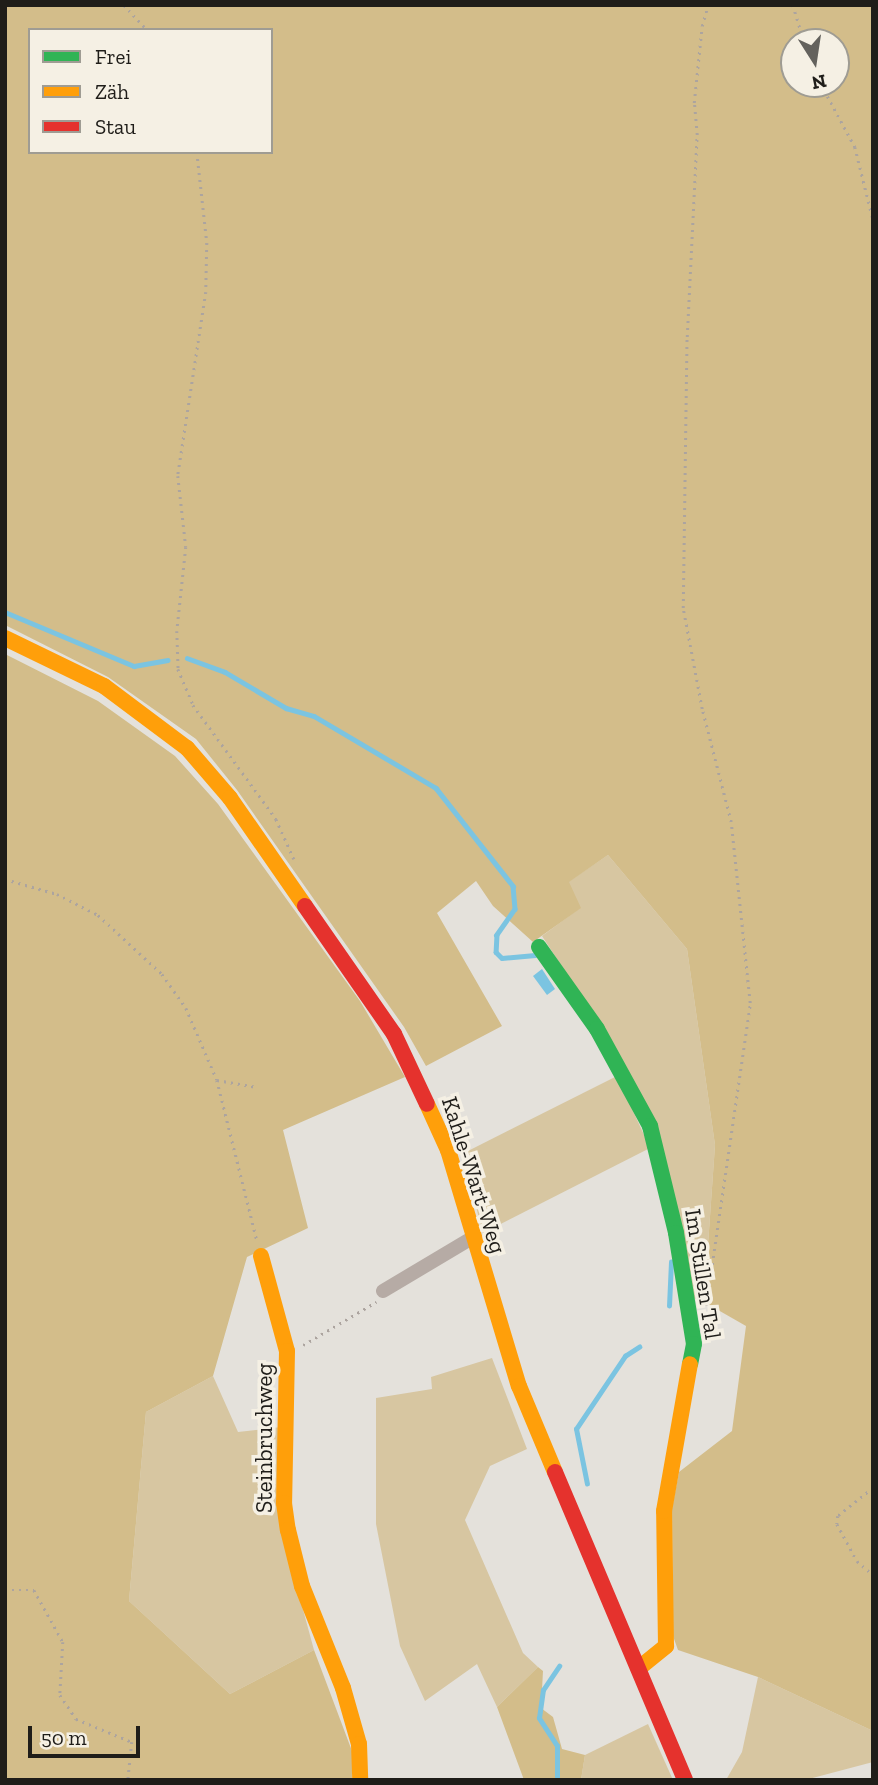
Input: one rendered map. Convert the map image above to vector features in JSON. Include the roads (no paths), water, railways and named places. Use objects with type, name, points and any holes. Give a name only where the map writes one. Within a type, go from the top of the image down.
[{"type":"street","name":"Kahle-Wart-Weg","points":[[5,638],[104,687],[158,722],[229,798],[394,1034],[443,1138],[519,1386],[685,1780]]},
{"type":"street","name":"Im Stillen Tal","points":[[539,947],[597,1029],[650,1126],[676,1233],[694,1344],[664,1511],[666,1646],[639,1668]]},
{"type":"street","points":[[383,1291],[472,1238]]},
{"type":"street","name":"Steinbruchweg","points":[[261,1256],[287,1351],[284,1503],[288,1530],[302,1586],[343,1688],[359,1744],[360,1780]]},
{"type":"water","points":[[542,969],[555,989],[547,995],[533,976]]},
{"type":"waterway","points":[[5,612],[134,666],[167,660]]},
{"type":"waterway","points":[[187,658],[225,672],[286,708],[314,716],[436,788],[513,886],[515,909],[497,935],[496,952],[502,958],[535,955]]},
{"type":"waterway","points":[[669,1306],[671,1262]]},
{"type":"waterway","points":[[587,1484],[576,1429],[625,1356],[639,1347]]},
{"type":"waterway","points":[[557,1780],[557,1746],[539,1718],[543,1690],[559,1666]]}]
